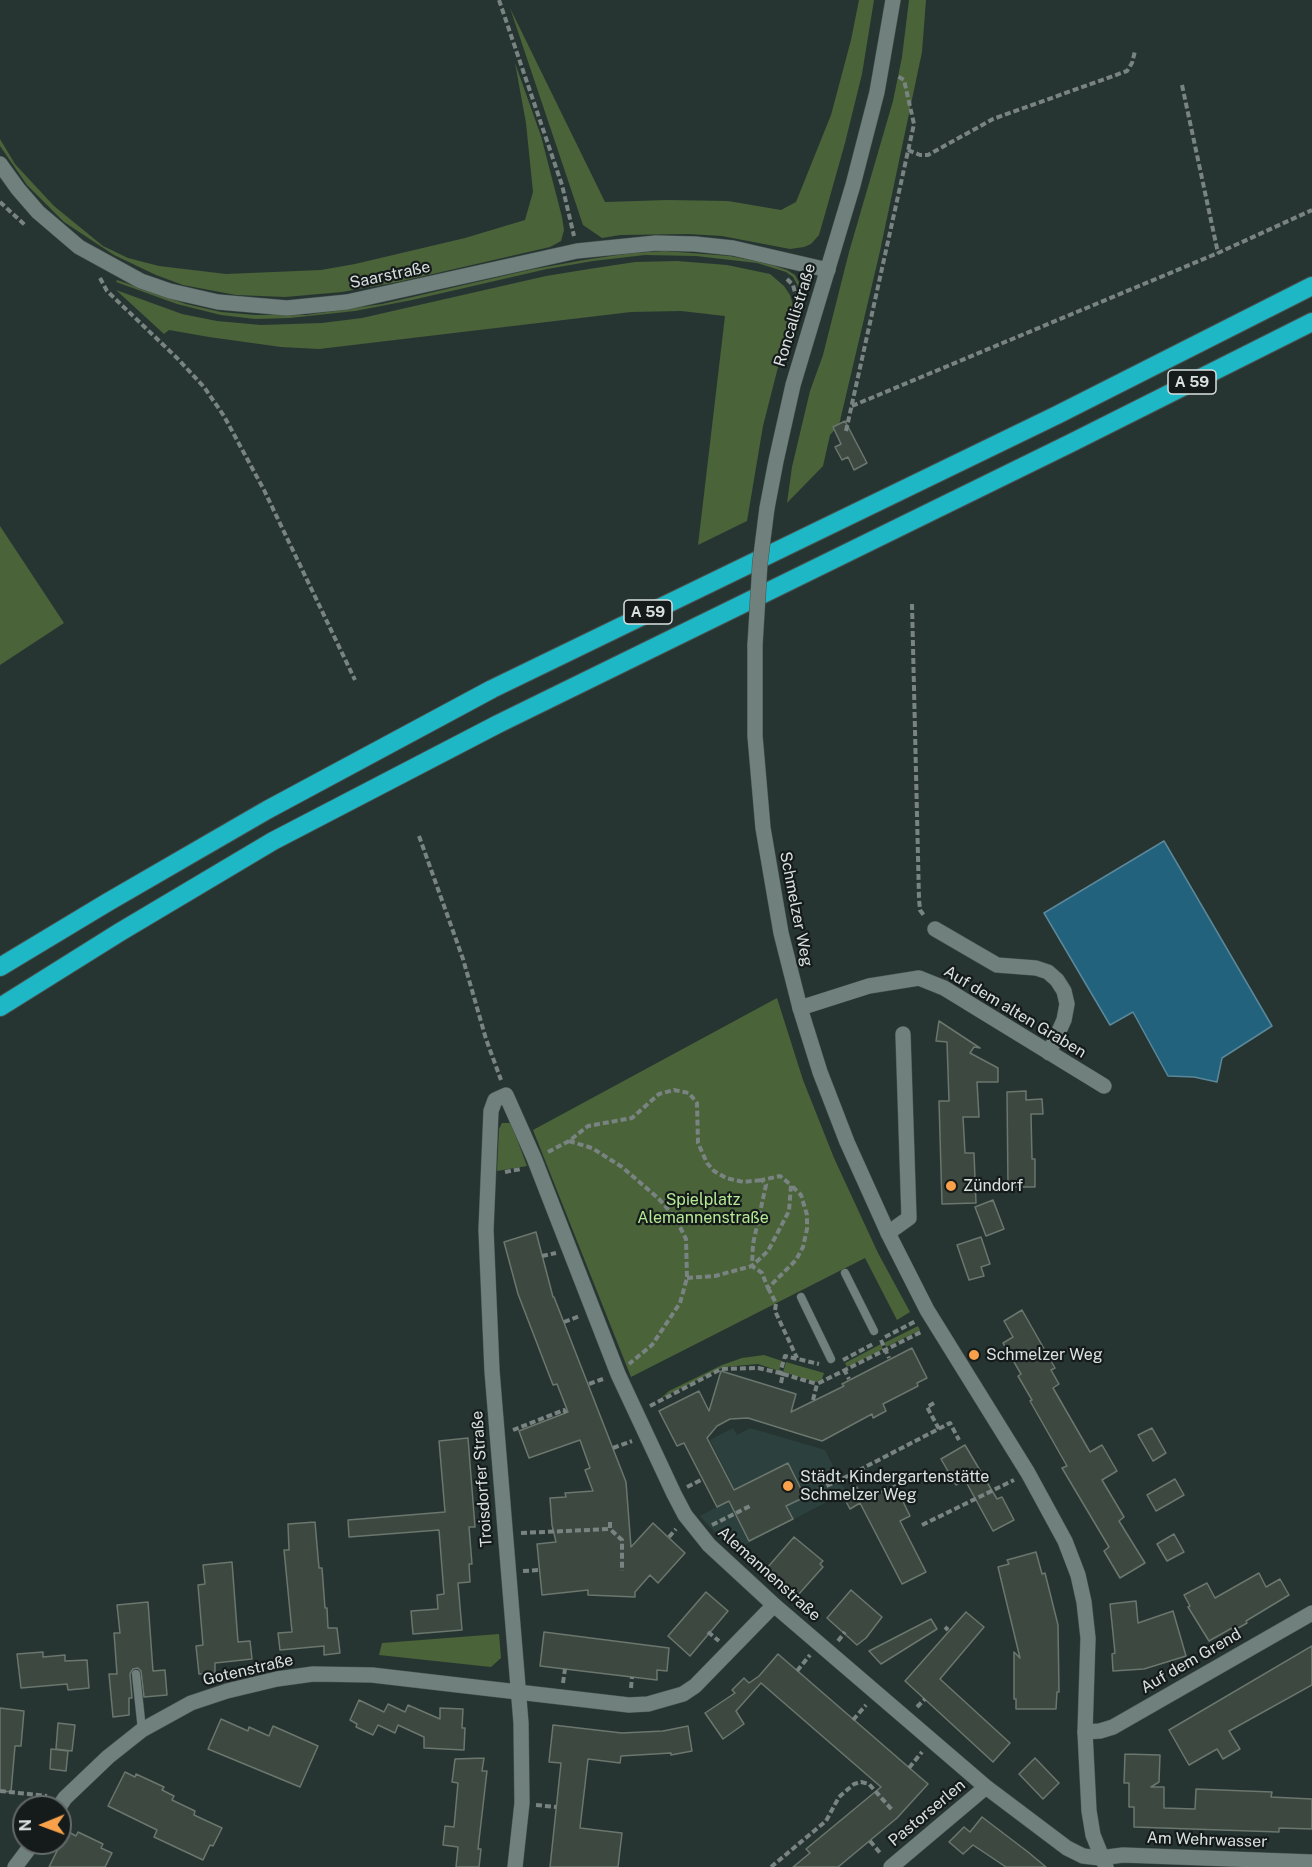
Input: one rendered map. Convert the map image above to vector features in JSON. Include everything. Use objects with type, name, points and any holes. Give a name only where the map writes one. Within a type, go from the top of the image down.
[{"type":"highway","name":"A 59","points":[[0,967],[267,810],[492,689],[1047,420],[1312,286]]},
{"type":"highway","name":"A 59","points":[[0,1007],[273,841],[477,735],[1312,322]]},
{"type":"street","name":"Roncallistraße","points":[[755,645],[760,563],[767,508],[793,385],[866,139],[883,68],[893,0]]},
{"type":"street","name":"Saarstraße","points":[[0,164],[38,212],[62,234],[99,260],[141,281],[195,297],[251,306],[287,308],[358,300],[577,251],[656,243],[733,248],[828,270]]},
{"type":"street","name":"Schmelzer Weg","points":[[755,645],[754,736],[763,828],[781,933],[800,1008],[820,1072],[847,1142],[888,1233],[933,1319],[1028,1473],[1065,1541],[1082,1588],[1088,1638],[1085,1732],[1089,1811],[1093,1835],[1103,1863]]},
{"type":"street","points":[[935,929],[997,965],[1035,968],[1048,972],[1057,980],[1064,991],[1067,1004],[1064,1020],[1049,1053]]},
{"type":"street","name":"Auf dem alten Graben","points":[[800,1008],[869,986],[919,978],[944,988],[1104,1086]]},
{"type":"street","points":[[888,1233],[909,1218],[903,1034]]},
{"type":"street","name":"Alemannenstraße","points":[[506,1095],[535,1162],[613,1373],[636,1413],[674,1494],[698,1532],[774,1605],[987,1787],[1067,1848],[1103,1863]]},
{"type":"street","name":"Troisdorfer Straße","points":[[506,1095],[495,1100],[491,1110],[487,1278],[522,1757],[522,1803],[515,1867]]},
{"type":"street","name":"Gotenstraße","points":[[69,1795],[108,1757],[142,1730],[169,1714],[208,1696],[277,1679],[313,1674],[372,1675],[629,1705],[648,1704],[678,1696],[702,1680],[774,1605]]},
{"type":"street","name":"Auf dem Grend","points":[[1085,1732],[1100,1731],[1113,1726],[1312,1613]]},
{"type":"street","name":"Pastorserlen","points":[[888,1863],[987,1787]]},
{"type":"street","name":"Am Wehrwasser","points":[[1103,1863],[1123,1855],[1312,1862]]},
{"type":"lane","points":[[845,1273],[874,1331]]},
{"type":"lane","points":[[801,1297],[830,1363]]},
{"type":"lane","points":[[136,1674],[142,1730]]},
{"type":"path","points":[[500,0],[562,185],[577,251]]},
{"type":"path","points":[[908,150],[912,153],[928,155],[993,119],[1127,71],[1135,51]]},
{"type":"path","points":[[846,431],[914,124],[904,80],[883,68]]},
{"type":"path","points":[[1182,85],[1218,253]]},
{"type":"path","points":[[852,406],[1218,253],[1312,210]]},
{"type":"path","points":[[99,260],[98,274],[107,291],[177,358],[204,387],[224,416],[264,490],[355,680]]},
{"type":"path","points":[[912,604],[919,899],[920,910],[935,929]]},
{"type":"path","points":[[419,836],[463,960],[486,1039],[506,1095]]},
{"type":"path","points":[[488,1175],[535,1162],[588,1126],[632,1118],[665,1091],[689,1092],[697,1103],[698,1143],[707,1163],[714,1171],[726,1178],[743,1182],[780,1176],[801,1195],[805,1204],[807,1229],[803,1247],[787,1271],[768,1288]]},
{"type":"path","points":[[569,1141],[591,1148],[622,1167],[658,1198],[686,1239],[687,1278],[680,1303],[652,1345],[634,1362],[590,1384]]},
{"type":"path","points":[[752,1266],[753,1244],[766,1185],[762,1180]]},
{"type":"path","points":[[687,1278],[715,1276],[752,1266],[768,1251],[789,1211],[790,1185]]},
{"type":"path","points":[[542,1256],[559,1252]]},
{"type":"path","points":[[752,1266],[762,1273],[776,1303],[775,1311],[797,1358]]},
{"type":"path","points":[[564,1322],[584,1314]]},
{"type":"path","points":[[849,1379],[840,1362],[880,1340],[933,1319]]},
{"type":"path","points":[[636,1413],[721,1369],[758,1368],[817,1384],[885,1350],[933,1319]]},
{"type":"path","points":[[880,1340],[889,1358]]},
{"type":"path","points":[[781,1383],[785,1356],[830,1363]]},
{"type":"path","points":[[813,1400],[817,1384]]},
{"type":"path","points":[[934,1403],[927,1407],[939,1429]]},
{"type":"path","points":[[497,1436],[564,1410],[566,1413]]},
{"type":"path","points":[[810,1493],[950,1422],[959,1440]]},
{"type":"path","points":[[613,1448],[635,1440]]},
{"type":"path","points":[[922,1525],[1028,1473]]},
{"type":"path","points":[[698,1532],[750,1506]]},
{"type":"path","points":[[610,1522],[610,1529]]},
{"type":"path","points":[[505,1534],[574,1528],[610,1529],[622,1540],[622,1570]]},
{"type":"path","points":[[669,1537],[678,1528]]},
{"type":"path","points":[[797,1671],[814,1651]]},
{"type":"path","points":[[909,1768],[926,1748]]},
{"type":"path","points":[[771,1867],[826,1821],[839,1797],[854,1784],[861,1782],[868,1784],[892,1812]]},
{"type":"path","points":[[0,1791],[23,1795]]},
{"type":"path","points":[[870,1840],[888,1863]]},
{"type":"shaded area","name":"Städt. Kindergartenstätte Schmelzer Weg","points":[[733,1428],[737,1435],[750,1428],[825,1450],[846,1492],[733,1551],[700,1516],[738,1496],[710,1440]]},
{"type":"green space","points":[[859,0],[874,0],[862,74],[819,235],[811,244],[790,249],[722,236],[688,234],[620,235],[602,238],[583,225],[510,8],[605,202],[728,201],[781,210],[796,202],[831,115]]},
{"type":"green space","points":[[909,0],[926,0],[922,52],[880,251],[839,425],[830,435],[823,466],[787,503],[792,467],[810,391],[823,355],[849,252],[893,101],[902,57]]},
{"type":"green space","points":[[515,63],[541,136],[562,217],[564,230],[561,241],[550,247],[398,282],[342,292],[285,297],[236,295],[183,285],[156,275],[114,255],[64,222],[27,185],[0,146],[0,139],[15,164],[54,206],[103,246],[128,258],[159,266],[226,274],[321,270],[465,238],[525,220],[533,192],[526,123]]},
{"type":"green space","points":[[665,251],[730,256],[770,264],[795,275],[802,288],[799,288],[793,277],[786,272],[757,263],[696,256],[645,255],[547,269],[355,311],[290,318],[255,319],[221,315],[177,304],[116,282],[117,280],[186,304],[221,312],[306,315],[382,304],[529,270],[584,260]]},
{"type":"green space","points":[[677,261],[727,265],[770,274],[784,286],[794,308],[794,317],[763,426],[747,521],[698,545],[725,316],[681,311],[631,312],[319,349],[281,347],[169,330],[164,334],[116,290],[182,314],[217,321],[261,325],[322,323],[362,318],[546,276],[635,262]]},
{"type":"green space","points":[[0,526],[64,623],[0,665]]},
{"type":"green space","name":"Spielplatz Alemannenstraße","points":[[777,998],[803,1080],[834,1158],[878,1253],[910,1312],[897,1320],[865,1258],[631,1377],[533,1130]]},
{"type":"green space","points":[[502,1123],[511,1123],[527,1166],[497,1171],[499,1129]]},
{"type":"green space","points":[[918,1326],[920,1330],[886,1347],[884,1343]]},
{"type":"green space","points":[[881,1344],[883,1349],[847,1367],[845,1363]]},
{"type":"green space","points":[[764,1355],[782,1361],[779,1371],[758,1364],[724,1367],[661,1398],[669,1391],[722,1365],[742,1358]]},
{"type":"green space","points":[[786,1362],[824,1373],[822,1379],[816,1382],[783,1372]]},
{"type":"green space","points":[[499,1634],[501,1658],[491,1667],[379,1655],[382,1643]]},
{"type":"water","points":[[1164,841],[1272,1026],[1222,1058],[1217,1082],[1194,1077],[1168,1076],[1133,1012],[1110,1025],[1044,913]]},
{"type":"building","points":[[845,421],[867,463],[854,470],[848,457],[842,460],[835,447],[841,444],[833,427]]},
{"type":"building","points":[[939,1021],[980,1048],[974,1047],[970,1053],[998,1068],[998,1082],[977,1082],[979,1117],[963,1117],[965,1153],[974,1153],[976,1203],[942,1204],[939,1101],[949,1101],[947,1042],[936,1041]]},
{"type":"building","points":[[1026,1091],[1026,1100],[1042,1099],[1043,1114],[1031,1114],[1035,1187],[1008,1187],[1007,1092]]},
{"type":"building","points":[[993,1200],[1004,1229],[986,1236],[975,1207]]},
{"type":"building","points":[[536,1232],[553,1297],[626,1482],[631,1547],[653,1523],[685,1553],[658,1583],[650,1575],[635,1592],[635,1597],[588,1595],[588,1590],[542,1595],[537,1544],[556,1542],[550,1498],[566,1497],[565,1493],[593,1491],[585,1470],[590,1468],[580,1440],[529,1458],[519,1431],[568,1412],[557,1384],[553,1385],[518,1294],[504,1242]]},
{"type":"building","points":[[981,1237],[990,1264],[981,1267],[984,1276],[969,1280],[957,1245]]},
{"type":"building","points":[[1022,1310],[1055,1368],[1051,1370],[1059,1384],[1053,1388],[1090,1452],[1102,1445],[1117,1471],[1102,1480],[1124,1517],[1119,1521],[1145,1563],[1120,1578],[1104,1551],[1109,1547],[1062,1468],[1067,1466],[1030,1401],[1032,1400],[1018,1376],[1021,1374],[1003,1343],[1013,1337],[1004,1321]]},
{"type":"building","points":[[912,1348],[927,1378],[917,1383],[918,1386],[883,1404],[886,1411],[873,1418],[872,1414],[822,1441],[748,1418],[730,1419],[717,1426],[707,1438],[734,1490],[788,1463],[805,1497],[786,1506],[793,1519],[749,1541],[729,1501],[717,1507],[684,1443],[677,1446],[659,1411],[699,1391],[709,1411],[721,1371],[796,1394],[791,1412]]},
{"type":"building","points":[[1152,1428],[1166,1453],[1153,1461],[1138,1435]]},
{"type":"building","points":[[468,1438],[475,1527],[469,1527],[472,1564],[469,1564],[470,1582],[458,1583],[462,1630],[413,1634],[411,1611],[438,1609],[437,1595],[444,1594],[439,1530],[349,1537],[348,1520],[445,1512],[439,1441]]},
{"type":"building","points":[[965,1445],[997,1499],[1002,1497],[1014,1520],[993,1531],[965,1480],[956,1485],[941,1459]]},
{"type":"building","points":[[1175,1479],[1184,1495],[1156,1511],[1147,1495]]},
{"type":"building","points":[[895,1485],[910,1516],[900,1521],[926,1572],[902,1584],[860,1503],[850,1509],[842,1494],[857,1487],[864,1500]]},
{"type":"building","points":[[315,1522],[328,1628],[337,1628],[340,1653],[324,1655],[324,1646],[280,1650],[278,1633],[292,1632],[284,1550],[289,1550],[288,1524]]},
{"type":"building","points":[[1174,1534],[1184,1552],[1167,1561],[1157,1544]]},
{"type":"building","points":[[794,1537],[823,1561],[820,1564],[823,1567],[798,1595],[767,1568]]},
{"type":"building","points":[[1036,1552],[1042,1574],[1045,1573],[1058,1625],[1059,1692],[1057,1692],[1056,1709],[1016,1709],[1014,1652],[1020,1658],[998,1567],[1009,1564],[1007,1560]]},
{"type":"building","points":[[232,1562],[238,1642],[250,1641],[252,1659],[215,1663],[215,1673],[199,1674],[196,1646],[203,1645],[198,1585],[205,1584],[203,1565]]},
{"type":"building","points":[[1259,1573],[1266,1587],[1280,1579],[1289,1595],[1246,1621],[1247,1623],[1233,1631],[1232,1628],[1209,1641],[1188,1607],[1190,1606],[1184,1595],[1207,1583],[1215,1598]]},
{"type":"building","points":[[851,1590],[882,1617],[866,1638],[857,1645],[827,1618]]},
{"type":"building","points":[[706,1592],[728,1611],[690,1656],[668,1636]]},
{"type":"building","points":[[1136,1601],[1138,1623],[1173,1611],[1186,1656],[1144,1669],[1113,1671],[1112,1654],[1115,1653],[1110,1604]]},
{"type":"building","points":[[148,1602],[153,1671],[165,1670],[167,1695],[144,1697],[141,1671],[138,1668],[133,1669],[130,1674],[132,1698],[129,1698],[129,1715],[113,1717],[109,1674],[117,1674],[114,1633],[120,1633],[117,1605]]},
{"type":"building","points":[[966,1612],[984,1627],[940,1679],[1010,1743],[993,1762],[905,1681]]},
{"type":"building","points":[[931,1619],[937,1629],[881,1664],[869,1651]]},
{"type":"building","points":[[544,1632],[669,1648],[667,1671],[657,1670],[657,1680],[540,1666]]},
{"type":"building","points":[[1312,1646],[1312,1685],[1229,1731],[1240,1749],[1223,1759],[1217,1749],[1189,1765],[1169,1730]]},
{"type":"building","points":[[43,1652],[43,1657],[65,1655],[65,1661],[87,1660],[89,1688],[68,1690],[67,1684],[21,1688],[17,1654]]},
{"type":"building","points":[[778,1654],[928,1784],[897,1818],[838,1867],[793,1867],[810,1853],[806,1849],[881,1787],[761,1683],[736,1711],[744,1724],[723,1739],[705,1713],[735,1693],[732,1690],[744,1678],[749,1683],[759,1676]]},
{"type":"building","points":[[359,1700],[384,1712],[388,1704],[405,1712],[408,1705],[440,1719],[440,1708],[463,1709],[464,1750],[424,1748],[424,1737],[398,1725],[395,1733],[378,1725],[373,1735],[356,1727],[357,1724],[350,1720]]},
{"type":"building","points":[[0,1708],[24,1711],[21,1746],[15,1746],[11,1792],[0,1791]]},
{"type":"building","points":[[221,1719],[248,1731],[249,1727],[269,1736],[273,1726],[318,1746],[300,1787],[208,1749]]},
{"type":"building","points":[[58,1723],[75,1725],[72,1751],[56,1749]]},
{"type":"building","points":[[553,1725],[622,1733],[663,1731],[688,1726],[692,1751],[671,1755],[671,1753],[621,1756],[620,1763],[588,1759],[580,1828],[622,1833],[618,1867],[550,1867],[561,1763],[549,1762]]},
{"type":"building","points":[[51,1749],[68,1751],[66,1771],[50,1769]]},
{"type":"building","points":[[1125,1754],[1160,1755],[1159,1782],[1151,1787],[1164,1787],[1164,1808],[1195,1809],[1196,1789],[1272,1792],[1271,1797],[1312,1799],[1312,1829],[1279,1828],[1279,1832],[1134,1827],[1134,1807],[1129,1807],[1129,1783],[1124,1783]]},
{"type":"building","points":[[484,1758],[482,1771],[487,1771],[478,1849],[481,1849],[479,1867],[456,1867],[458,1847],[443,1845],[445,1826],[454,1827],[458,1783],[452,1782],[455,1759]]},
{"type":"building","points":[[1035,1758],[1059,1783],[1043,1799],[1019,1774]]},
{"type":"building","points":[[125,1772],[135,1777],[136,1774],[164,1787],[162,1790],[174,1796],[172,1800],[195,1811],[194,1815],[222,1828],[203,1860],[154,1837],[157,1830],[108,1806]]},
{"type":"building","points":[[982,1817],[1046,1867],[1006,1867],[973,1845],[963,1854],[949,1842],[964,1827],[970,1832]]},
{"type":"building","points":[[78,1832],[103,1844],[101,1848],[112,1853],[105,1867],[49,1867],[55,1855],[72,1855],[72,1834],[76,1836]]},
{"type":"place","name":"Zündorf","points":[[951,1186]]},
{"type":"place","name":"Schmelzer Weg","points":[[974,1355]]},
{"type":"place","name":"Städt. Kindergartenstätte Schmelzer Weg","points":[[788,1486]]}]
